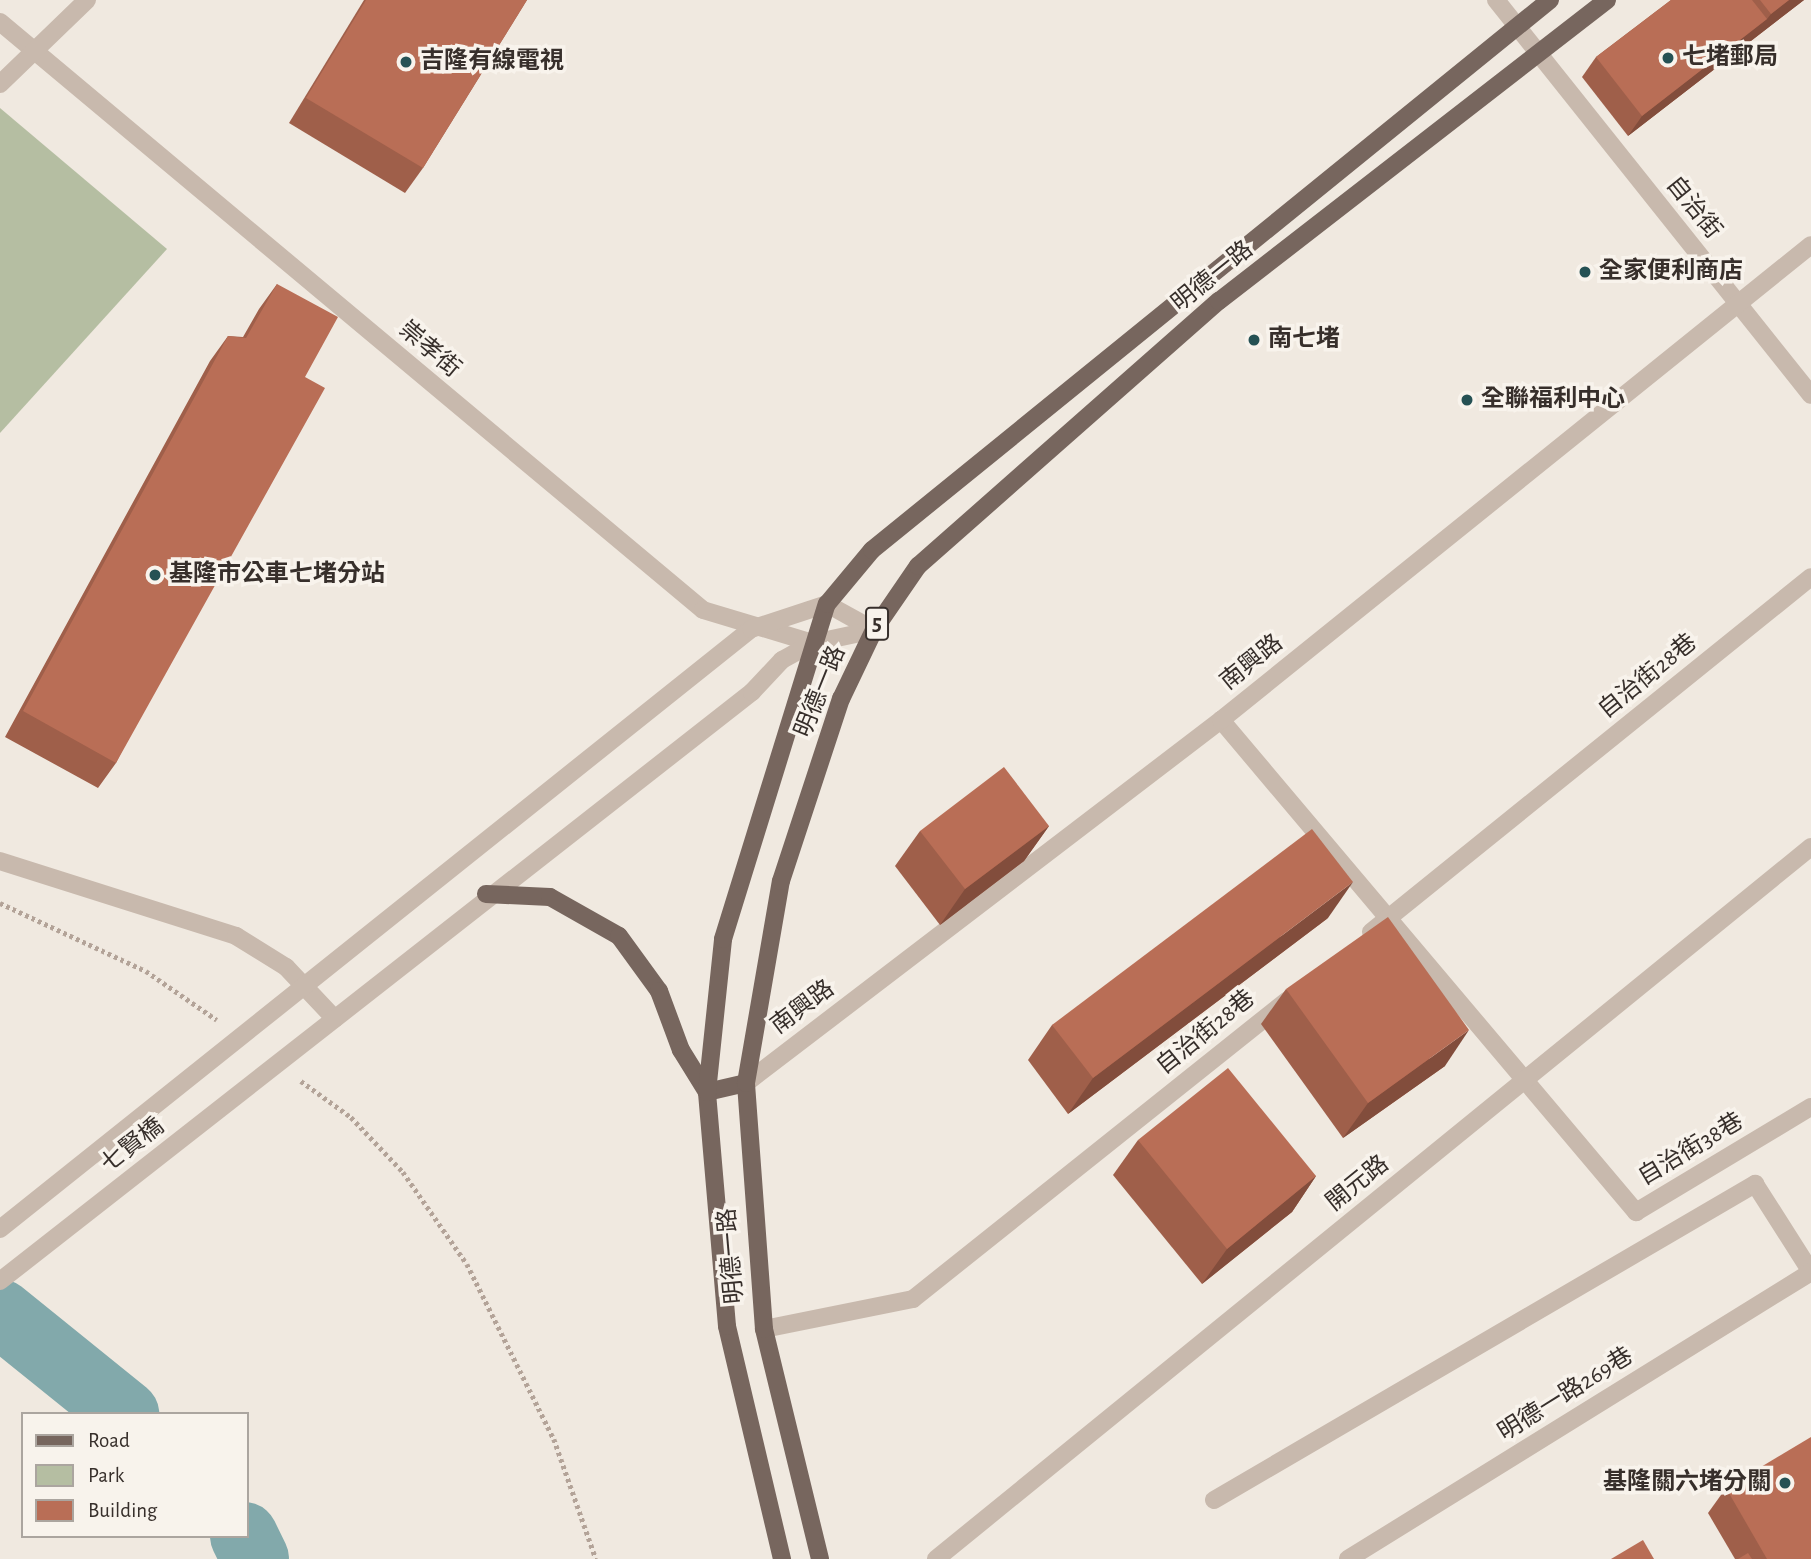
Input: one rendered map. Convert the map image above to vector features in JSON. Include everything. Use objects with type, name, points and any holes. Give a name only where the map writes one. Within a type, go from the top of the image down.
[{"type":"main road","name":"明德一路","points":[[782,1559],[727,1326],[707,1092],[723,939],[827,604],[873,550],[1550,0]]},
{"type":"main road","name":"明德一路","points":[[820,1559],[764,1329],[746,1083],[781,881],[841,699],[874,630],[918,566],[1219,301],[1607,0]]},
{"type":"main road","points":[[486,894],[550,897],[619,936],[659,991],[681,1050],[707,1092]]},
{"type":"main road","name":"南興路","points":[[707,1092],[746,1083]]},
{"type":"street","points":[[0,83],[36,54],[87,0]]},
{"type":"street","name":"自治街","points":[[1496,0],[1811,395]]},
{"type":"street","name":"崇孝街","points":[[0,22],[703,610],[751,629],[813,643]]},
{"type":"street","name":"南興路","points":[[746,1083],[1221,720],[1811,245]]},
{"type":"street","name":"自治街28巷","points":[[1353,946],[1811,577]]},
{"type":"street","points":[[751,629],[827,604],[874,630]]},
{"type":"street","name":"七賢橋","points":[[0,1228],[309,988],[751,629]]},
{"type":"street","points":[[813,643],[874,630]]},
{"type":"street","name":"七賢橋","points":[[0,1281],[298,1050],[486,894],[752,692],[782,660],[813,643]]},
{"type":"street","points":[[1221,720],[1386,921],[1524,1082]]},
{"type":"street","name":"開元路","points":[[936,1559],[1811,847]]},
{"type":"street","points":[[0,861],[236,936],[264,949],[309,988],[335,1019]]},
{"type":"street","name":"自治街28巷","points":[[764,1329],[913,1298],[1300,989]]},
{"type":"street","name":"自治街38巷","points":[[1524,1082],[1636,1212],[1811,1107]]},
{"type":"street","points":[[1214,1500],[1755,1184],[1811,1272]]},
{"type":"street","name":"明德一路269巷","points":[[1348,1559],[1811,1272]]},
{"type":"path","points":[[0,903],[146,971],[229,1029]]},
{"type":"path","points":[[296,1077],[351,1117],[403,1172],[467,1264],[554,1439],[596,1559]]},
{"type":"green space","points":[[0,108],[167,249],[0,433]]},
{"type":"building","name":"吉隆有線電視","points":[[366,0],[527,0],[423,168],[306,98]]},
{"type":"building","name":"七堵郵局","points":[[1671,0],[1752,0],[1767,19],[1642,116],[1596,57]]},
{"type":"building","points":[[1760,0],[1789,0],[1771,14]]},
{"type":"building","name":"基隆市公車七堵分站","points":[[277,284],[338,317],[305,377],[325,388],[116,763],[23,711],[228,336],[246,338]]},
{"type":"building","points":[[1004,767],[1049,826],[965,889],[920,831]]},
{"type":"building","points":[[1312,829],[1353,882],[1093,1078],[1052,1025]]},
{"type":"building","points":[[1388,917],[1469,1030],[1368,1103],[1286,989]]},
{"type":"building","points":[[1228,1068],[1316,1176],[1227,1249],[1138,1140]]},
{"type":"building","name":"基隆關六堵分關","points":[[1811,1437],[1811,1559],[1767,1559],[1726,1488]]},
{"type":"building","points":[[1643,1540],[1654,1559],[1611,1559]]},
{"type":"building","points":[[1748,1553],[1752,1559],[1738,1559]]},
{"type":"waterway","points":[[0,1313],[123,1412]]},
{"type":"waterway","points":[[245,1538],[255,1559]]},
{"type":"place","name":"七堵郵局","points":[[1668,58]]},
{"type":"place","name":"吉隆有線電視","points":[[406,62]]},
{"type":"place","name":"全家便利商店","points":[[1585,272]]},
{"type":"place","name":"南七堵","points":[[1254,340]]},
{"type":"place","name":"全聯福利中心","points":[[1467,400]]},
{"type":"place","name":"基隆市公車七堵分站","points":[[155,575]]},
{"type":"place","name":"基隆關六堵分關","points":[[1785,1483]]}]
